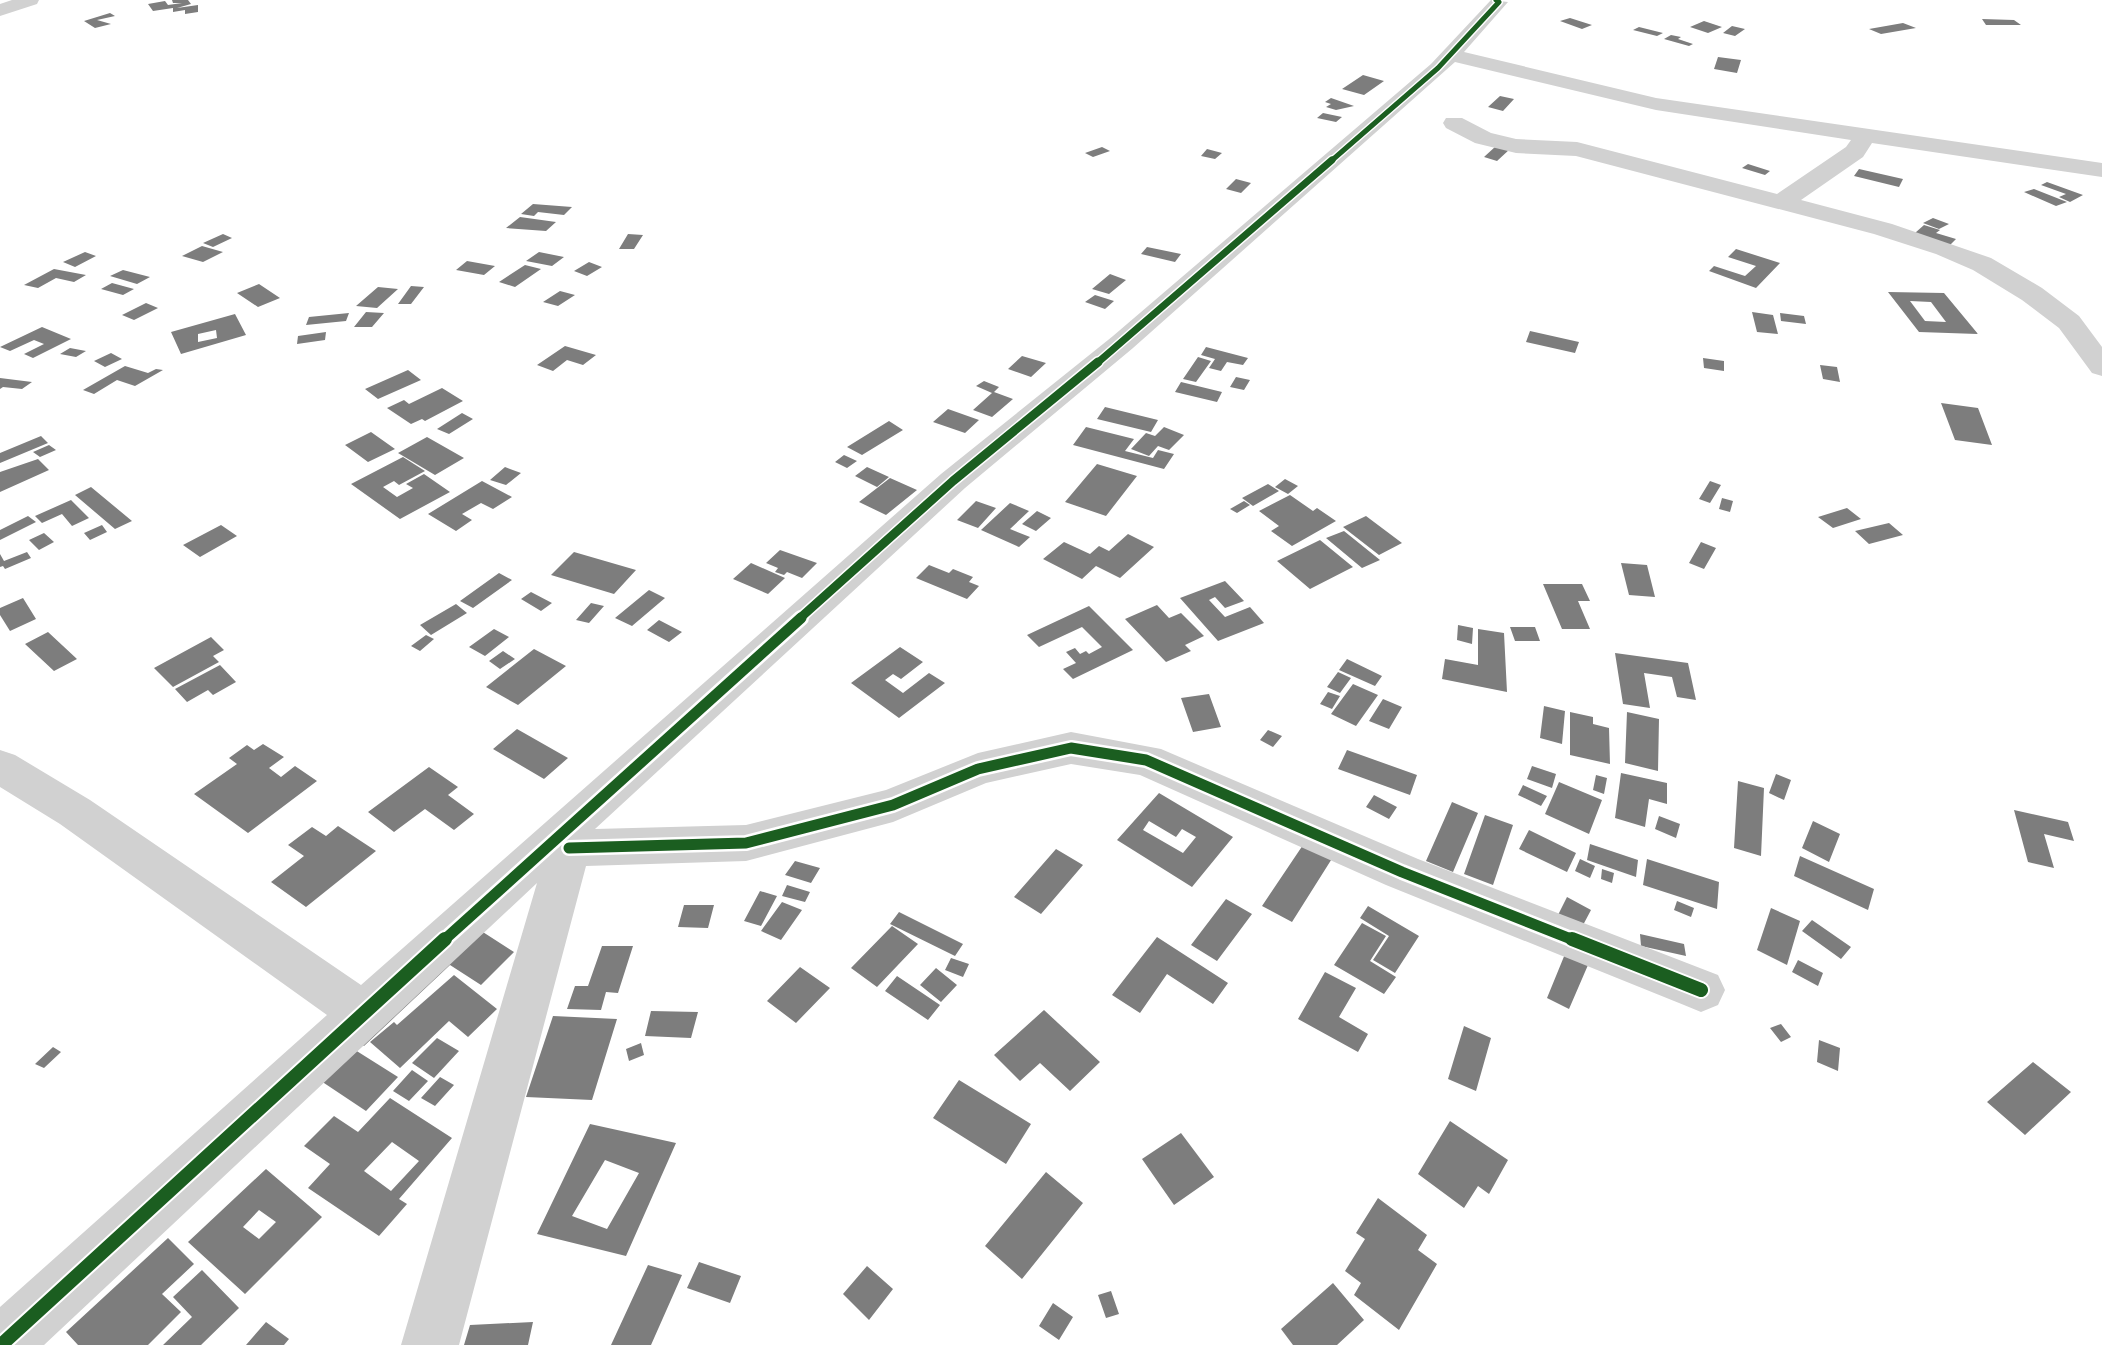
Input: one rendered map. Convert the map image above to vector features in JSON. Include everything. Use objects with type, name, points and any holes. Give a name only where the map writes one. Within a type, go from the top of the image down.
[{"type":"street","points":[[0,10],[30,0]]},
{"type":"street","points":[[1,1345],[364,1014],[573,834],[953,481],[1133,333],[1447,88],[1504,1]]},
{"type":"street","points":[[1447,88],[1656,104],[2102,170]]},
{"type":"street","points":[[1447,88],[1460,145],[1458,154]]},
{"type":"street","points":[[1447,88],[1494,140],[1516,146],[1577,149],[1883,229],[1982,264],[2032,294],[2069,322],[2102,367]]},
{"type":"street","points":[[1780,203],[1855,152],[1866,134]]},
{"type":"street","points":[[573,834],[746,843],[893,805],[978,769],[1071,748],[1146,760],[1402,872],[1701,990]]},
{"type":"street","points":[[0,766],[75,812],[364,1014]]},
{"type":"street","points":[[430,1345],[573,834]]},
{"type":"building","points":[[172,0],[188,0],[191,4],[177,8],[198,5],[198,12],[185,14],[185,10],[173,12],[173,8],[153,11],[148,4],[165,1],[168,5],[182,3],[173,3]]},
{"type":"building","points":[[110,13],[115,16],[97,20],[111,24],[95,28],[84,21]]},
{"type":"building","points":[[1570,18],[1592,25],[1582,29],[1560,21]]},
{"type":"building","points":[[1982,19],[2014,20],[2021,25],[1986,25]]},
{"type":"building","points":[[1704,21],[1722,27],[1708,33],[1690,27]]},
{"type":"building","points":[[1903,23],[1916,28],[1881,34],[1869,29]]},
{"type":"building","points":[[1732,26],[1745,29],[1735,36],[1723,33]]},
{"type":"building","points":[[1639,27],[1663,33],[1657,36],[1633,30]]},
{"type":"building","points":[[1671,35],[1693,44],[1689,46],[1664,39]]},
{"type":"building","points":[[1718,57],[1741,60],[1737,73],[1714,69]]},
{"type":"building","points":[[1363,75],[1384,81],[1364,95],[1342,89]]},
{"type":"building","points":[[1500,96],[1514,99],[1503,111],[1488,107]]},
{"type":"building","points":[[1331,98],[1354,106],[1336,110],[1326,107],[1331,104],[1325,102]]},
{"type":"building","points":[[1323,113],[1342,117],[1336,122],[1317,118]]},
{"type":"building","points":[[1496,146],[1510,149],[1497,161],[1484,157]]},
{"type":"building","points":[[1102,147],[1110,151],[1093,157],[1085,153]]},
{"type":"building","points":[[1207,149],[1222,153],[1215,159],[1201,156]]},
{"type":"building","points":[[1748,164],[1770,171],[1765,175],[1742,168]]},
{"type":"building","points":[[1859,169],[1903,179],[1899,187],[1854,176]]},
{"type":"building","points":[[1236,179],[1251,183],[1241,193],[1226,189]]},
{"type":"building","points":[[2047,182],[2083,195],[2070,202],[2059,197],[2066,194],[2041,185]]},
{"type":"building","points":[[2034,189],[2067,202],[2056,206],[2024,192]]},
{"type":"building","points":[[533,204],[572,207],[564,215],[538,212],[534,216],[521,214]]},
{"type":"building","points":[[520,217],[556,222],[546,231],[506,228]]},
{"type":"building","points":[[1933,218],[1949,224],[1939,229],[1923,223]]},
{"type":"building","points":[[1924,225],[1940,230],[1936,233],[1956,239],[1950,245],[1915,233]]},
{"type":"building","points":[[223,234],[232,238],[213,247],[203,243]]},
{"type":"building","points":[[628,234],[643,235],[634,249],[619,249]]},
{"type":"building","points":[[202,246],[223,252],[203,262],[182,256]]},
{"type":"building","points":[[1147,247],[1181,254],[1175,262],[1141,254]]},
{"type":"building","points":[[1736,249],[1780,263],[1756,288],[1709,271],[1714,266],[1745,276],[1756,266],[1728,257]]},
{"type":"building","points":[[85,252],[96,256],[75,267],[63,262]]},
{"type":"building","points":[[539,252],[564,257],[552,266],[526,261]]},
{"type":"building","points":[[467,261],[495,266],[484,275],[456,270]]},
{"type":"building","points":[[589,262],[602,267],[587,276],[574,271]]},
{"type":"building","points":[[525,265],[541,269],[515,287],[499,282]]},
{"type":"building","points":[[54,269],[86,275],[74,282],[56,278],[38,288],[24,285]]},
{"type":"building","points":[[123,270],[150,277],[137,284],[110,276]]},
{"type":"building","points":[[1110,274],[1126,280],[1109,294],[1092,289]]},
{"type":"building","points":[[112,283],[134,289],[123,295],[101,289]]},
{"type":"building","points":[[259,284],[280,298],[258,307],[237,293]]},
{"type":"building","points":[[411,286],[424,287],[411,304],[398,304]]},
{"type":"building","points":[[378,287],[398,289],[377,308],[356,306]]},
{"type":"building","points":[[560,291],[575,295],[558,306],[543,302]]},
{"type":"building","points":[[1888,292],[1944,293],[1978,334],[1919,332]],"holes":[[[1910,301],[1931,302],[1946,322],[1925,321]]]},
{"type":"building","points":[[1095,295],[1114,301],[1105,309],[1085,302]]},
{"type":"building","points":[[146,303],[158,308],[134,320],[122,315]]},
{"type":"building","points":[[366,312],[384,313],[372,327],[354,327]]},
{"type":"building","points":[[1752,312],[1773,315],[1778,334],[1757,332]]},
{"type":"building","points":[[349,313],[346,321],[306,325],[309,317]]},
{"type":"building","points":[[1780,313],[1804,316],[1806,324],[1781,321]]},
{"type":"building","points":[[235,314],[246,335],[181,354],[171,332]],"holes":[[[216,330],[217,338],[198,342],[198,334]]]},
{"type":"building","points":[[42,327],[71,339],[33,358],[24,354],[44,344],[34,340],[10,351],[0,347]]},
{"type":"building","points":[[1530,331],[1579,342],[1575,353],[1526,342]]},
{"type":"building","points":[[326,332],[325,340],[297,344],[298,336]]},
{"type":"building","points":[[565,346],[596,355],[583,365],[567,360],[553,371],[537,365]]},
{"type":"building","points":[[1206,347],[1248,358],[1243,365],[1227,362],[1221,371],[1209,368],[1215,359],[1201,355]]},
{"type":"building","points":[[70,348],[86,351],[76,357],[60,354]]},
{"type":"building","points":[[111,353],[122,359],[105,367],[94,361]]},
{"type":"building","points":[[1022,356],[1046,363],[1031,377],[1008,369]]},
{"type":"building","points":[[1198,357],[1211,361],[1196,382],[1183,379]]},
{"type":"building","points":[[1703,358],[1724,361],[1724,371],[1704,368]]},
{"type":"building","points":[[1820,365],[1837,367],[1840,382],[1823,379]]},
{"type":"building","points":[[125,366],[148,373],[156,369],[163,370],[135,386],[117,380],[94,394],[83,390]]},
{"type":"building","points":[[408,370],[421,380],[378,399],[365,389]]},
{"type":"building","points":[[1236,377],[1250,380],[1244,390],[1230,387]]},
{"type":"building","points":[[0,378],[32,382],[22,389],[0,389]]},
{"type":"building","points":[[984,381],[999,387],[994,392],[1013,399],[992,417],[973,410],[992,393],[976,386]]},
{"type":"building","points":[[1181,382],[1222,392],[1217,402],[1175,392]]},
{"type":"building","points":[[442,388],[463,401],[425,421],[422,419],[411,424],[387,408],[404,400],[409,404]]},
{"type":"building","points":[[1941,403],[1978,408],[1992,445],[1955,440]]},
{"type":"building","points":[[1105,407],[1158,420],[1151,432],[1097,419]]},
{"type":"building","points":[[948,409],[979,420],[965,433],[933,422]]},
{"type":"building","points":[[462,413],[473,419],[449,434],[437,429]]},
{"type":"building","points":[[889,421],[903,430],[862,455],[847,447]]},
{"type":"building","points":[[1086,427],[1134,439],[1125,451],[1153,458],[1158,450],[1174,454],[1164,469],[1073,445]]},
{"type":"building","points":[[1164,427],[1184,435],[1169,450],[1158,446],[1149,456],[1131,449],[1146,433],[1155,436]]},
{"type":"building","points":[[371,432],[395,449],[368,462],[345,445]]},
{"type":"building","points":[[41,436],[48,443],[0,463],[0,453]]},
{"type":"building","points":[[427,437],[464,458],[435,475],[398,453]]},
{"type":"building","points":[[49,445],[56,450],[40,457],[33,452]]},
{"type":"building","points":[[844,455],[857,461],[847,468],[835,462]]},
{"type":"building","points":[[403,457],[425,471],[399,485],[394,481],[383,487],[397,497],[413,488],[406,484],[424,474],[450,492],[400,519],[351,484]]},
{"type":"building","points":[[38,459],[49,470],[0,492],[0,472]]},
{"type":"building","points":[[1097,464],[1137,476],[1106,516],[1065,502]]},
{"type":"building","points":[[505,467],[521,473],[506,485],[490,480]]},
{"type":"building","points":[[867,467],[889,477],[877,487],[855,476]]},
{"type":"building","points":[[890,478],[917,490],[886,515],[859,502]]},
{"type":"building","points":[[1285,479],[1298,486],[1288,494],[1275,487]]},
{"type":"building","points":[[482,481],[512,497],[493,509],[481,503],[462,514],[472,520],[456,531],[428,514]]},
{"type":"building","points":[[1710,481],[1721,485],[1710,503],[1699,499]]},
{"type":"building","points":[[1268,484],[1279,491],[1253,506],[1242,498]]},
{"type":"building","points":[[91,487],[132,521],[115,529],[75,495]]},
{"type":"building","points":[[1290,495],[1313,511],[1317,508],[1336,521],[1292,546],[1271,531],[1279,526],[1259,511]]},
{"type":"building","points":[[1722,498],[1733,501],[1730,512],[1719,509]]},
{"type":"building","points":[[71,500],[89,518],[72,526],[62,514],[42,523],[35,516]]},
{"type":"building","points":[[976,501],[996,508],[978,528],[957,520]]},
{"type":"building","points":[[1244,501],[1250,505],[1237,513],[1230,509]]},
{"type":"building","points":[[1010,503],[1029,511],[1010,529],[1030,537],[1019,547],[981,530]]},
{"type":"building","points":[[1847,508],[1861,519],[1833,528],[1818,517]]},
{"type":"building","points":[[1037,511],[1051,518],[1036,531],[1022,524]]},
{"type":"building","points":[[28,516],[36,522],[0,540],[0,530]]},
{"type":"building","points":[[1366,516],[1402,543],[1379,555],[1343,527]]},
{"type":"building","points":[[1889,523],[1903,535],[1869,544],[1855,531]]},
{"type":"building","points":[[102,525],[107,532],[90,540],[84,533]]},
{"type":"building","points":[[221,525],[237,536],[200,557],[183,545]]},
{"type":"building","points":[[1344,531],[1380,560],[1362,568],[1326,538]]},
{"type":"building","points":[[44,533],[54,542],[39,550],[29,540]]},
{"type":"building","points":[[1128,534],[1154,547],[1120,578],[1096,566],[1082,579],[1043,559],[1064,542],[1090,554],[1099,546],[1109,551]]},
{"type":"building","points":[[1320,540],[1353,567],[1310,589],[1277,561]]},
{"type":"building","points":[[1701,542],[1716,548],[1704,569],[1689,563]]},
{"type":"building","points":[[780,550],[817,563],[802,578],[787,572],[784,575],[775,572],[778,568],[766,563]]},
{"type":"building","points":[[27,552],[31,558],[5,569],[0,567],[0,554],[4,561]]},
{"type":"building","points":[[574,552],[636,570],[614,594],[551,575]]},
{"type":"building","points":[[751,563],[785,578],[768,594],[733,579]]},
{"type":"building","points":[[1621,563],[1647,565],[1655,597],[1629,595]]},
{"type":"building","points":[[929,565],[949,573],[953,569],[973,577],[969,582],[979,586],[967,599],[916,578]]},
{"type":"building","points":[[499,573],[512,580],[473,608],[460,601]]},
{"type":"building","points":[[1225,581],[1244,601],[1225,608],[1215,597],[1209,600],[1225,617],[1250,607],[1264,623],[1218,641],[1180,598]]},
{"type":"building","points":[[1543,584],[1582,584],[1590,601],[1578,601],[1590,629],[1562,629]]},
{"type":"building","points":[[649,590],[665,598],[632,626],[615,618]]},
{"type":"building","points":[[531,592],[552,603],[541,611],[521,599]]},
{"type":"building","points":[[23,598],[36,619],[10,631],[0,615],[0,608]]},
{"type":"building","points":[[591,603],[604,606],[589,623],[576,620]]},
{"type":"building","points":[[456,604],[467,613],[431,635],[420,625]]},
{"type":"building","points":[[1157,605],[1169,618],[1181,613],[1204,636],[1185,645],[1191,651],[1166,662],[1125,619]]},
{"type":"building","points":[[1089,606],[1133,650],[1073,679],[1063,669],[1076,663],[1066,652],[1075,648],[1080,654],[1086,651],[1089,654],[1102,647],[1082,627],[1039,647],[1027,635]]},
{"type":"building","points":[[659,620],[682,632],[669,642],[647,630]]},
{"type":"building","points":[[1458,625],[1473,628],[1472,644],[1457,640]]},
{"type":"building","points":[[1510,627],[1535,627],[1540,641],[1515,641]]},
{"type":"building","points":[[494,629],[509,637],[485,656],[469,647]]},
{"type":"building","points":[[1478,629],[1504,633],[1507,692],[1442,679],[1445,659],[1478,665]]},
{"type":"building","points":[[48,632],[77,659],[54,671],[25,644]]},
{"type":"building","points":[[426,635],[434,639],[420,651],[411,646]]},
{"type":"building","points":[[211,637],[224,650],[213,656],[219,662],[173,687],[154,668]]},
{"type":"building","points":[[900,647],[923,662],[901,679],[893,674],[885,680],[903,693],[929,673],[945,683],[899,718],[851,683]]},
{"type":"building","points":[[534,649],[566,666],[518,705],[486,687]]},
{"type":"building","points":[[503,651],[515,659],[500,669],[489,661]]},
{"type":"building","points":[[1615,653],[1688,663],[1696,700],[1677,697],[1672,677],[1644,673],[1650,708],[1623,704]]},
{"type":"building","points":[[1347,659],[1382,676],[1375,686],[1339,670]]},
{"type":"building","points":[[220,665],[236,682],[213,695],[208,690],[187,702],[175,689]]},
{"type":"building","points":[[1338,672],[1351,678],[1340,693],[1327,687]]},
{"type":"building","points":[[1353,684],[1378,695],[1356,726],[1331,714]]},
{"type":"building","points":[[1328,692],[1340,696],[1332,709],[1320,704]]},
{"type":"building","points":[[1209,694],[1221,727],[1193,732],[1181,698]]},
{"type":"building","points":[[1383,699],[1402,707],[1389,729],[1369,721]]},
{"type":"building","points":[[1544,706],[1565,711],[1562,744],[1540,738]]},
{"type":"building","points":[[1570,712],[1593,717],[1593,724],[1609,728],[1610,764],[1570,755]]},
{"type":"building","points":[[1627,712],[1659,719],[1658,771],[1625,763]]},
{"type":"building","points":[[517,729],[568,758],[544,779],[493,749]]},
{"type":"building","points":[[1268,730],[1282,736],[1273,747],[1260,740]]},
{"type":"building","points":[[263,744],[284,757],[269,768],[281,777],[295,766],[317,781],[248,833],[194,794],[237,764],[229,758],[247,745],[254,750]]},
{"type":"building","points":[[1347,750],[1417,775],[1410,795],[1338,769]]},
{"type":"building","points":[[1532,766],[1556,774],[1552,788],[1527,779]]},
{"type":"building","points":[[429,767],[458,787],[448,795],[474,814],[454,830],[425,809],[394,832],[368,812]]},
{"type":"building","points":[[1621,773],[1667,783],[1667,804],[1649,799],[1645,827],[1615,818]]},
{"type":"building","points":[[1776,774],[1791,780],[1784,800],[1769,793]]},
{"type":"building","points":[[1596,775],[1607,778],[1604,794],[1593,790]]},
{"type":"building","points":[[1738,781],[1764,788],[1761,856],[1734,848]]},
{"type":"building","points":[[1559,782],[1602,800],[1589,834],[1545,814]]},
{"type":"building","points":[[1523,785],[1547,796],[1541,806],[1518,795]]},
{"type":"building","points":[[1159,793],[1233,837],[1192,887],[1117,840]],"holes":[[[1149,821],[1176,837],[1182,829],[1196,837],[1183,853],[1143,830]]]},
{"type":"building","points":[[1374,795],[1397,807],[1389,819],[1366,807]]},
{"type":"building","points":[[1452,802],[1478,813],[1453,872],[1426,861]]},
{"type":"building","points":[[2014,810],[2068,822],[2074,841],[2044,834],[2054,868],[2028,862]]},
{"type":"building","points":[[1485,815],[1513,825],[1493,885],[1464,874]]},
{"type":"building","points":[[1659,816],[1680,824],[1676,838],[1655,829]]},
{"type":"building","points":[[1813,821],[1840,834],[1829,862],[1802,848]]},
{"type":"building","points":[[338,826],[376,851],[306,907],[271,882],[304,856],[288,845],[312,827],[326,836]]},
{"type":"building","points":[[1529,830],[1576,853],[1567,872],[1519,849]]},
{"type":"building","points":[[1305,842],[1333,857],[1292,922],[1262,906]]},
{"type":"building","points":[[1590,844],[1638,860],[1636,877],[1587,860]]},
{"type":"building","points":[[1056,849],[1083,865],[1041,914],[1014,897]]},
{"type":"building","points":[[1800,856],[1874,889],[1868,910],[1794,876]]},
{"type":"building","points":[[1580,859],[1595,866],[1590,878],[1575,871]]},
{"type":"building","points":[[1647,859],[1719,882],[1717,909],[1643,885]]},
{"type":"building","points":[[795,861],[820,868],[811,883],[785,875]]},
{"type":"building","points":[[1602,869],[1614,873],[1612,883],[1601,879]]},
{"type":"building","points":[[787,885],[810,892],[805,902],[782,896]]},
{"type":"building","points":[[760,891],[777,896],[761,926],[744,921]]},
{"type":"building","points":[[1567,897],[1591,910],[1582,927],[1558,915]]},
{"type":"building","points":[[1226,899],[1252,914],[1217,961],[1191,945]]},
{"type":"building","points":[[1677,901],[1694,908],[1691,917],[1674,910]]},
{"type":"building","points":[[782,902],[802,910],[781,940],[761,931]]},
{"type":"building","points":[[684,905],[714,905],[708,928],[678,927]]},
{"type":"building","points":[[1368,906],[1419,936],[1395,973],[1373,960],[1389,936],[1360,918]]},
{"type":"building","points":[[1771,908],[1800,921],[1787,965],[1757,950]]},
{"type":"building","points":[[899,912],[963,944],[955,956],[890,924]]},
{"type":"building","points":[[1812,920],[1851,947],[1841,959],[1802,931]]},
{"type":"building","points":[[1362,923],[1386,936],[1370,961],[1396,977],[1384,994],[1334,965]]},
{"type":"building","points":[[472,925],[514,952],[481,985],[450,965],[364,1046],[352,1038]]},
{"type":"building","points":[[892,926],[918,944],[877,987],[851,968]]},
{"type":"building","points":[[1640,934],[1684,944],[1686,956],[1641,946]]},
{"type":"building","points":[[1157,937],[1228,983],[1213,1004],[1167,974],[1140,1013],[1112,995]]},
{"type":"building","points":[[602,946],[633,946],[618,993],[606,992],[601,1010],[567,1009],[575,986],[588,986]]},
{"type":"building","points":[[1565,954],[1588,965],[1569,1009],[1547,998]]},
{"type":"building","points":[[951,958],[969,964],[963,977],[945,970]]},
{"type":"building","points":[[1798,960],[1823,973],[1818,986],[1792,972]]},
{"type":"building","points":[[800,967],[830,988],[796,1023],[767,1001]]},
{"type":"building","points":[[936,968],[957,985],[941,1002],[920,985]]},
{"type":"building","points":[[1325,972],[1356,988],[1339,1017],[1368,1034],[1358,1052],[1298,1019]]},
{"type":"building","points":[[454,975],[497,1009],[468,1037],[449,1021],[400,1068],[370,1042],[394,1022],[397,1025]]},
{"type":"building","points":[[897,976],[940,1005],[928,1020],[885,991]]},
{"type":"building","points":[[1044,1010],[1100,1062],[1070,1091],[1040,1063],[1020,1081],[994,1055]]},
{"type":"building","points":[[651,1011],[698,1012],[691,1038],[645,1036]]},
{"type":"building","points":[[553,1016],[617,1019],[592,1100],[526,1097]]},
{"type":"building","points":[[1781,1024],[1791,1037],[1781,1042],[1770,1028]]},
{"type":"building","points":[[1464,1026],[1491,1038],[1476,1091],[1448,1079]]},
{"type":"building","points":[[437,1038],[459,1051],[434,1078],[412,1063]]},
{"type":"building","points":[[1819,1040],[1840,1048],[1838,1071],[1817,1062]]},
{"type":"building","points":[[344,1043],[398,1077],[366,1111],[312,1075]]},
{"type":"building","points":[[641,1043],[644,1055],[629,1061],[626,1049]]},
{"type":"building","points":[[53,1047],[61,1052],[44,1068],[35,1064]]},
{"type":"building","points":[[2033,1062],[2071,1092],[2025,1135],[1987,1102]]},
{"type":"building","points":[[412,1070],[428,1081],[409,1101],[393,1091]]},
{"type":"building","points":[[440,1077],[454,1085],[435,1106],[421,1098]]},
{"type":"building","points":[[959,1080],[1031,1124],[1006,1164],[933,1118]]},
{"type":"building","points":[[390,1098],[452,1138],[399,1199],[407,1204],[379,1236],[308,1188],[330,1164],[304,1146],[334,1116],[358,1132]],"holes":[[[392,1142],[419,1161],[391,1191],[364,1171]]]},
{"type":"building","points":[[1450,1121],[1508,1160],[1489,1194],[1478,1186],[1464,1208],[1418,1174]]},
{"type":"building","points":[[590,1124],[676,1143],[626,1256],[537,1234]],"holes":[[[605,1160],[639,1173],[607,1229],[572,1216]]]},
{"type":"building","points":[[1181,1133],[1214,1177],[1174,1205],[1142,1159]]},
{"type":"building","points":[[266,1169],[322,1217],[245,1294],[188,1242]],"holes":[[[259,1210],[276,1222],[259,1239],[243,1227]]]},
{"type":"building","points":[[1046,1172],[1083,1203],[1022,1279],[985,1246]]},
{"type":"building","points":[[1378,1198],[1427,1235],[1418,1250],[1437,1264],[1399,1330],[1354,1295],[1361,1283],[1345,1271],[1365,1239],[1356,1233]]},
{"type":"building","points":[[168,1238],[194,1264],[162,1294],[181,1312],[148,1345],[78,1345],[66,1332]]},
{"type":"building","points":[[699,1262],[741,1276],[730,1303],[687,1288]]},
{"type":"building","points":[[648,1265],[682,1275],[651,1345],[611,1345]]},
{"type":"building","points":[[867,1266],[893,1289],[869,1320],[843,1294]]},
{"type":"building","points":[[202,1270],[239,1308],[201,1345],[163,1345],[192,1317],[173,1297]]},
{"type":"building","points":[[1333,1283],[1364,1320],[1337,1345],[1293,1345],[1281,1329]]},
{"type":"building","points":[[1111,1291],[1119,1314],[1106,1318],[1098,1295]]},
{"type":"building","points":[[1053,1303],[1073,1317],[1059,1340],[1039,1326]]},
{"type":"building","points":[[266,1322],[289,1339],[284,1345],[246,1345]]},
{"type":"building","points":[[533,1322],[528,1345],[464,1345],[470,1325]]},
{"type":"cycle path","points":[[1,1345],[576,819],[953,481],[1123,342],[1438,68],[1499,2],[1496,0]]},
{"type":"cycle path","points":[[569,848],[746,843],[893,805],[978,769],[1071,748],[1146,760],[1402,872],[1701,990]]}]
